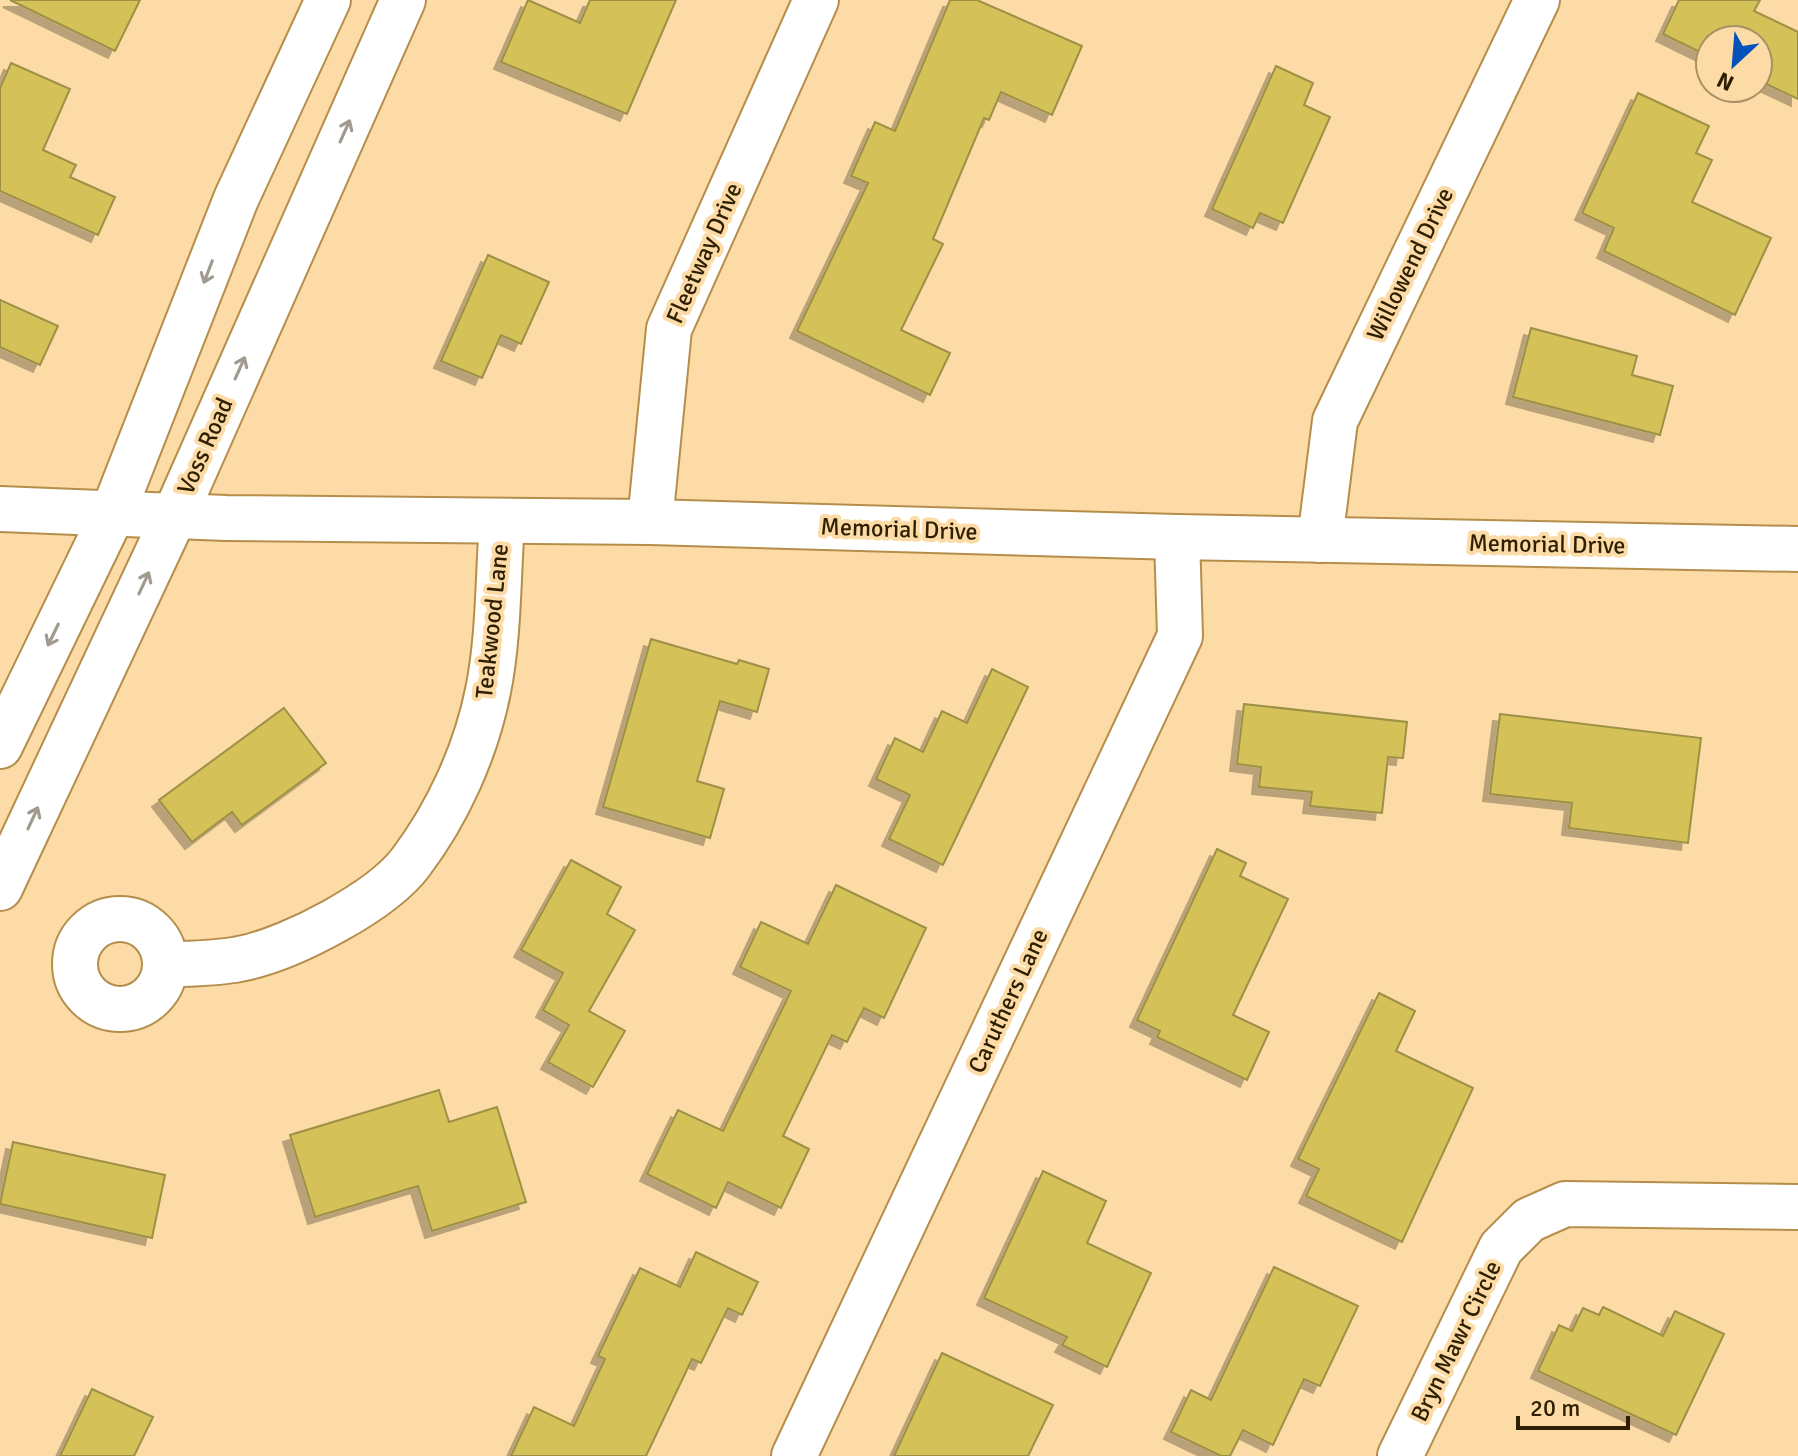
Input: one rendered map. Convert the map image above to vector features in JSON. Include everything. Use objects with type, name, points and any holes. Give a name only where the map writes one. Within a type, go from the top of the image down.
[{"type":"street","points":[[0,746],[112,515],[236,199],[328,0]]},
{"type":"street","name":"Voss Road","points":[[0,888],[174,517],[403,0]]},
{"type":"street","name":"Fleetway Drive","points":[[650,522],[669,329],[816,0]]},
{"type":"street","name":"Willowend Drive","points":[[1320,540],[1335,421],[1537,0]]},
{"type":"street","name":"Memorial Drive","points":[[0,509],[174,517],[650,522],[1177,537],[1798,549]]},
{"type":"street","name":"Teakwood Lane","points":[[166,965],[243,959],[298,941],[354,909],[409,864],[449,800],[475,742],[489,689],[502,522]]},
{"type":"street","name":"Caruthers Lane","points":[[794,1456],[1180,636],[1177,537]]},
{"type":"street","name":"Bryn Mawr Circle","points":[[1400,1456],[1501,1248],[1529,1220],[1565,1204],[1798,1207]]},
{"type":"building","points":[[10,0],[140,0],[115,51]]},
{"type":"building","points":[[528,0],[580,23],[590,0],[676,0],[627,114],[501,62]]},
{"type":"building","points":[[950,0],[977,0],[1082,46],[1052,115],[1001,92],[989,120],[984,118],[933,239],[943,244],[901,330],[950,353],[930,395],[797,331],[868,183],[851,176],[875,122],[895,131]]},
{"type":"building","points":[[1679,0],[1760,0],[1754,11],[1798,32],[1798,99],[1774,88],[1774,24],[1694,24],[1694,49],[1663,34]]},
{"type":"building","points":[[11,63],[70,89],[43,150],[76,165],[70,177],[115,197],[98,235],[0,191],[0,88]]},
{"type":"building","points":[[1276,66],[1313,83],[1304,105],[1330,117],[1283,223],[1260,213],[1253,228],[1212,209]]},
{"type":"building","points":[[1638,93],[1709,126],[1696,153],[1712,160],[1692,202],[1771,238],[1735,315],[1604,251],[1614,228],[1582,213]]},
{"type":"building","points":[[488,255],[549,282],[521,344],[501,335],[482,378],[441,361]]},
{"type":"building","points":[[0,300],[58,326],[40,365],[0,347]]},
{"type":"building","points":[[1531,328],[1637,356],[1632,375],[1673,386],[1660,435],[1513,397]]},
{"type":"building","points":[[651,639],[737,664],[739,660],[769,669],[757,712],[720,701],[697,781],[724,789],[710,838],[603,807]]},
{"type":"building","points":[[992,669],[1028,687],[943,865],[889,839],[910,795],[876,779],[895,738],[923,752],[942,711],[967,723]]},
{"type":"building","points":[[1244,704],[1407,722],[1403,758],[1388,757],[1382,813],[1310,806],[1312,792],[1259,787],[1261,767],[1237,764]]},
{"type":"building","points":[[284,708],[326,763],[242,825],[232,812],[192,842],[159,800]]},
{"type":"building","points":[[1500,714],[1701,738],[1688,843],[1569,828],[1572,803],[1490,794]]},
{"type":"building","points":[[1217,849],[1246,863],[1240,876],[1288,899],[1233,1015],[1269,1032],[1247,1080],[1157,1037],[1160,1031],[1137,1020]]},
{"type":"building","points":[[571,860],[621,887],[607,914],[635,930],[589,1011],[625,1031],[593,1087],[548,1062],[569,1025],[543,1010],[563,973],[521,950]]},
{"type":"building","points":[[836,885],[926,928],[884,1018],[864,1008],[847,1042],[832,1035],[783,1136],[809,1149],[781,1208],[728,1182],[716,1208],[647,1174],[678,1110],[723,1131],[791,991],[740,967],[761,922],[808,944]]},
{"type":"building","points":[[1379,993],[1415,1011],[1396,1051],[1473,1088],[1402,1242],[1306,1196],[1319,1169],[1298,1159]]},
{"type":"building","points":[[439,1090],[449,1122],[497,1107],[526,1202],[432,1231],[418,1186],[315,1217],[290,1135]]},
{"type":"building","points":[[13,1142],[165,1175],[152,1238],[0,1204]]},
{"type":"building","points":[[1043,1171],[1106,1201],[1087,1243],[1151,1273],[1107,1367],[1062,1345],[1067,1337],[984,1298]]},
{"type":"building","points":[[696,1252],[758,1282],[742,1315],[728,1308],[701,1363],[692,1359],[646,1456],[511,1456],[534,1407],[574,1426],[605,1359],[598,1356],[640,1268],[680,1287]]},
{"type":"building","points":[[1274,1267],[1358,1306],[1320,1386],[1304,1379],[1273,1445],[1243,1430],[1230,1456],[1221,1456],[1171,1432],[1191,1390],[1211,1400]]},
{"type":"building","points":[[1603,1307],[1663,1336],[1675,1311],[1724,1334],[1676,1435],[1538,1371],[1559,1325],[1572,1331],[1583,1308],[1599,1315]]},
{"type":"building","points":[[942,1353],[1053,1405],[1028,1456],[894,1456]]},
{"type":"building","points":[[92,1389],[153,1417],[134,1456],[60,1456]]}]
